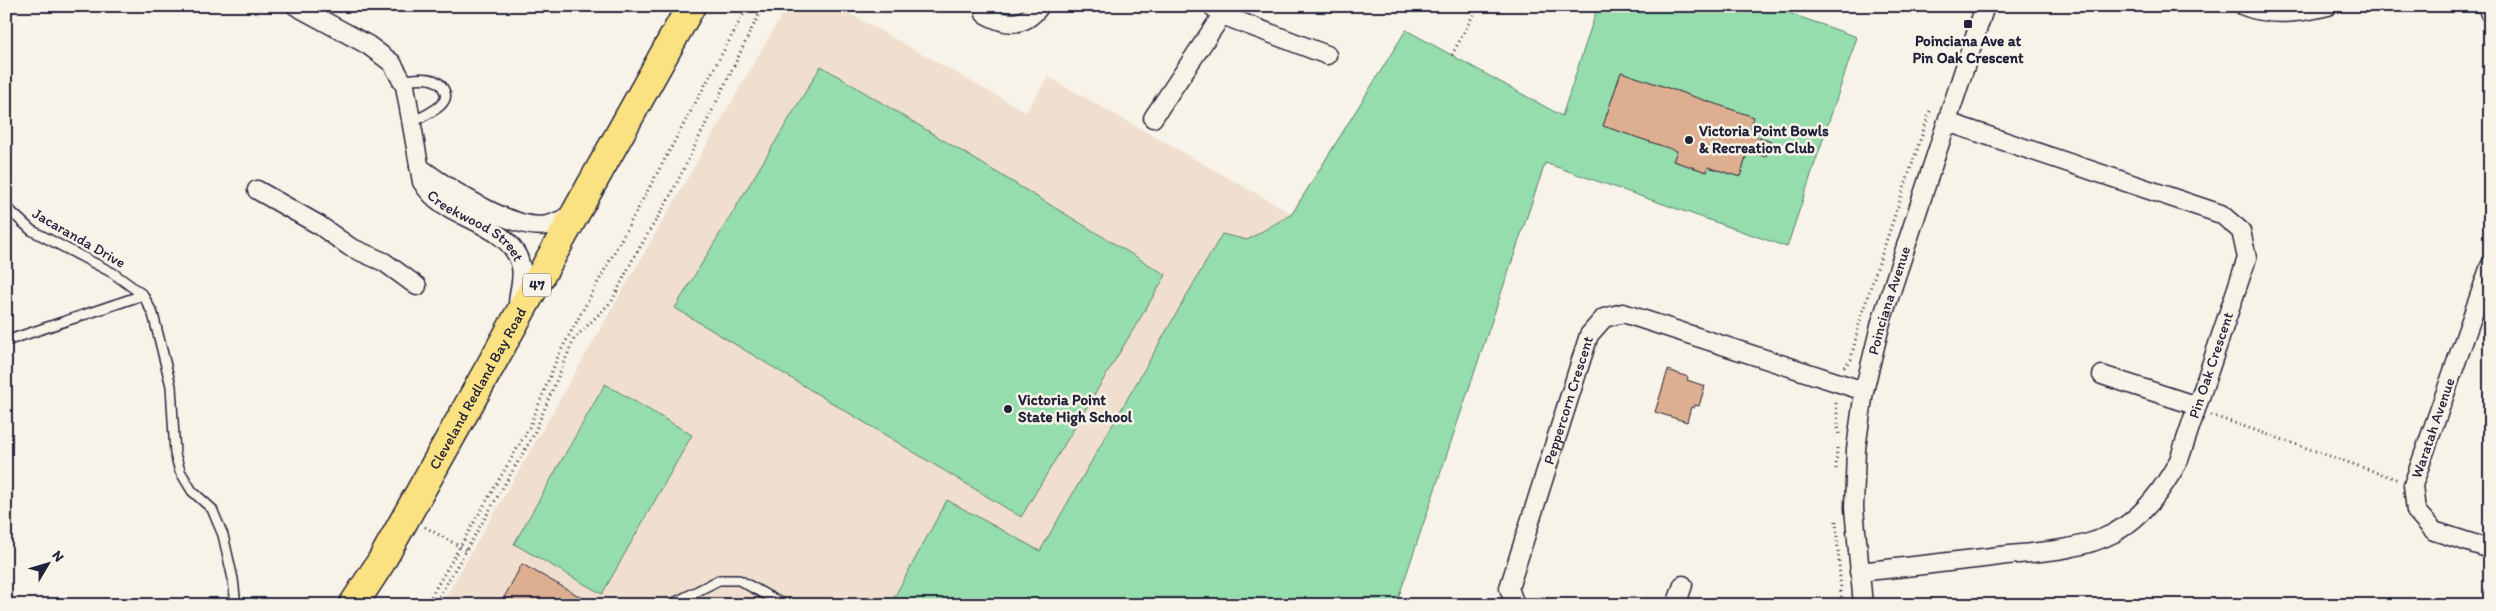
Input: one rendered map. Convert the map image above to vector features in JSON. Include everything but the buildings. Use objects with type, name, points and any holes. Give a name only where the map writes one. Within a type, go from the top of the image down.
[{"type":"highway","name":"Cleveland Redland Bay Road","points":[[353,605],[381,562],[407,516],[580,209],[691,6]]},
{"type":"highway","name":"Cleveland Redland Bay Road","points":[[363,605],[381,562]]},
{"type":"street","name":"Creekwood Street","points":[[296,6],[368,45],[392,63],[405,86],[422,182],[429,192],[443,204],[495,232],[512,248],[520,260],[522,270],[517,297],[518,319]]},
{"type":"street","points":[[985,14],[1001,23],[1021,22],[1040,6]]},
{"type":"street","name":"Poinciana Avenue","points":[[1862,605],[1854,508],[1856,449],[1864,391],[1881,322],[1985,6]]},
{"type":"street","points":[[2244,6],[2255,11],[2294,14],[2328,6]]},
{"type":"street","points":[[2487,6],[2490,14]]},
{"type":"street","points":[[1153,118],[1217,11],[1327,55]]},
{"type":"street","name":"Pin Oak Crescent","points":[[1859,572],[2052,551],[2084,544],[2113,533],[2138,515],[2163,489],[2179,460],[2247,258],[2241,231],[2222,214],[1947,122]]},
{"type":"street","name":"Creekwood Street","points":[[419,167],[437,181],[510,221],[531,226],[546,226],[561,221],[580,209]]},
{"type":"street","points":[[257,190],[319,226],[350,247],[384,262],[417,286]]},
{"type":"street","name":"Waratah Avenue","points":[[2490,266],[2413,485],[2416,511],[2434,531],[2490,549]]},
{"type":"street","name":"Peppercorn Crescent","points":[[1515,605],[1510,588],[1512,579],[1589,335],[1604,318],[1623,313],[1864,391]]},
{"type":"street","points":[[2102,375],[2196,408]]},
{"type":"street","points":[[1676,605],[1683,585]]},
{"type":"lane","points":[[402,80],[434,80],[442,85],[446,94],[444,102],[411,123]]},
{"type":"lane","name":"Jacaranda Drive","points":[[6,207],[31,230],[113,273],[143,296],[154,314],[171,386],[176,454],[180,471],[192,491],[212,509],[223,535],[234,579],[236,605]]},
{"type":"lane","points":[[6,341],[143,296]]},
{"type":"lane","points":[[670,605],[719,580],[739,580],[784,605]]},
{"type":"path","points":[[426,605],[529,428],[559,354],[748,6]]},
{"type":"path","points":[[434,605],[533,436],[574,339],[612,301],[634,257],[670,197],[763,6]]},
{"type":"path","points":[[1452,56],[1478,6]]},
{"type":"path","points":[[1838,372],[1851,359],[1861,316],[1932,105]]},
{"type":"path","points":[[2196,408],[2413,485]]},
{"type":"path","points":[[407,516],[466,550]]},
{"type":"shaded area","name":"Victoria Point State High School","points":[[787,6],[836,6],[1026,112],[1048,77],[1291,213],[1406,30],[1562,116],[1396,605],[441,605]]},
{"type":"green space","points":[[1598,6],[1769,6],[1857,37],[1787,247],[1545,163],[1396,605],[890,605],[947,500],[1040,551],[1222,234],[1247,240],[1292,214],[1406,30],[1562,116]]},
{"type":"green space","points":[[821,66],[1166,275],[1021,517],[675,308]]},
{"type":"green space","points":[[605,384],[692,435],[602,594],[514,544]]},
{"type":"place","name":"Poinciana Ave at Pin Oak Crescent","points":[[1968,24]]},
{"type":"place","name":"Victoria Point Bowls & Recreation Club","points":[[1689,140]]},
{"type":"place","name":"Victoria Point State High School","points":[[1008,409]]}]
